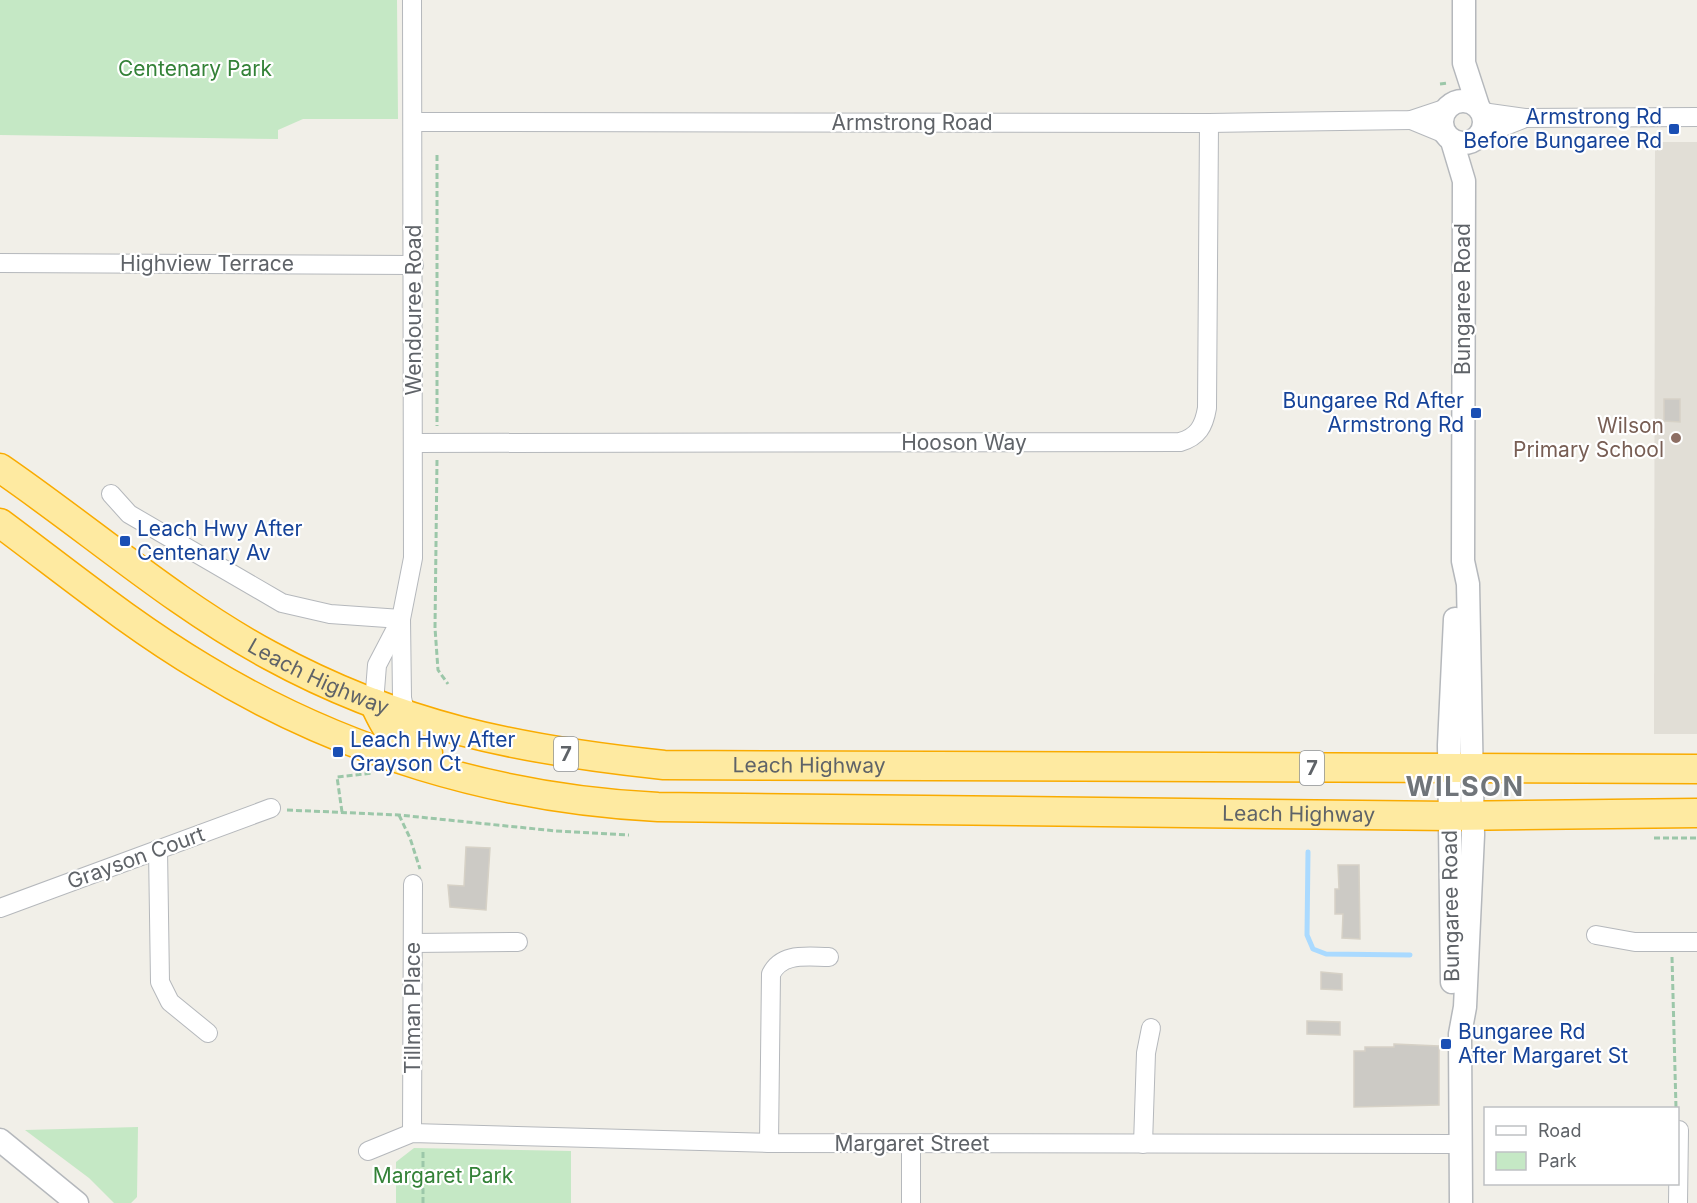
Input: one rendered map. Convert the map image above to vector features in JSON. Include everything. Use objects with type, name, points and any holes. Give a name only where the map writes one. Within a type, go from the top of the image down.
[{"type":"highway","name":"Leach Highway","points":[[0,468],[189,603],[267,654],[406,716],[455,732],[576,756],[664,765],[809,764],[1461,770],[1697,769]]},
{"type":"highway","name":"Leach Highway","points":[[0,523],[200,667],[296,719],[345,741],[459,778],[611,805],[1461,816],[1697,813]]},
{"type":"highway","points":[[374,703],[385,727],[395,739],[466,768],[541,792]]},
{"type":"street","name":"Wendouree Road","points":[[406,716],[402,698],[401,619],[413,558],[412,0]]},
{"type":"street","points":[[1464,0],[1464,63],[1485,124],[1478,138]]},
{"type":"street","points":[[1464,63],[1442,121],[1449,137],[1464,144],[1525,118]]},
{"type":"street","name":"Armstrong Road","points":[[1411,120],[1449,99]]},
{"type":"street","points":[[1449,99],[1464,101],[1480,109],[1525,118],[1697,117]]},
{"type":"street","name":"Armstrong Road","points":[[413,122],[1209,123],[1411,120],[1449,137]]},
{"type":"street","name":"Hooson Way","points":[[414,443],[1179,442],[1190,440],[1202,427],[1207,408],[1209,123]]},
{"type":"street","name":"Bungaree Road","points":[[1449,137],[1464,181]]},
{"type":"street","name":"Bungaree Road","points":[[1461,1203],[1460,1034],[1453,1010],[1468,584],[1462,561],[1464,181],[1478,138]]},
{"type":"street","name":"Highview Terrace","points":[[0,263],[414,265]]},
{"type":"street","points":[[111,494],[129,514],[282,603],[330,614],[401,619]]},
{"type":"street","name":"Wendouree Road","points":[[374,703],[377,665],[401,619]]},
{"type":"street","name":"Grayson Court","points":[[0,908],[271,808]]},
{"type":"street","points":[[158,849],[160,982],[170,1002],[208,1034]]},
{"type":"street","name":"Tillman Place","points":[[413,884],[417,1133]]},
{"type":"street","points":[[1596,935],[1635,942],[1697,942]]},
{"type":"street","points":[[413,943],[518,942]]},
{"type":"street","points":[[769,1143],[771,974],[778,963],[788,958],[829,957]]},
{"type":"street","points":[[1143,1144],[1146,1053],[1151,1028]]},
{"type":"street","name":"Margaret Street","points":[[368,1152],[417,1133],[769,1143],[1460,1144]]},
{"type":"street","points":[[0,1140],[76,1203]]},
{"type":"street","points":[[911,1144],[911,1203]]},
{"type":"street","points":[[1678,1185],[1678,1203]]},
{"type":"path","points":[[1440,84],[1449,99]]},
{"type":"path","points":[[437,155],[435,628],[438,670],[448,684]]},
{"type":"path","points":[[342,812],[337,777],[378,772]]},
{"type":"path","points":[[271,808],[399,815],[556,831],[629,835]]},
{"type":"path","points":[[399,815],[420,867],[413,884]]},
{"type":"path","points":[[1671,942],[1676,1107]]},
{"type":"path","points":[[417,1133],[423,1203]]},
{"type":"shaded area","name":"Wilson Primary School","points":[[1655,142],[1697,142],[1697,734],[1654,734]]},
{"type":"green space","name":"Centenary Park","points":[[0,0],[397,0],[398,119],[303,119],[278,130],[278,139],[0,135]]},
{"type":"green space","points":[[138,1127],[137,1197],[131,1203],[114,1203],[89,1178],[25,1130]]},
{"type":"green space","name":"Margaret Park","points":[[414,1148],[571,1151],[571,1203],[396,1203],[396,1162]]},
{"type":"building","points":[[1664,399],[1680,399],[1680,422],[1664,421]]},
{"type":"building","points":[[466,847],[490,848],[486,910],[450,907],[448,885],[464,886]]},
{"type":"building","points":[[1338,865],[1359,865],[1360,939],[1342,938],[1343,914],[1335,914],[1335,889],[1339,889]]},
{"type":"building","points":[[1321,972],[1342,974],[1342,990],[1321,989]]},
{"type":"building","points":[[1307,1021],[1340,1022],[1340,1035],[1307,1034]]},
{"type":"building","points":[[1394,1044],[1439,1046],[1439,1105],[1354,1107],[1354,1051],[1365,1051],[1365,1047],[1394,1047]]},
{"type":"waterway","points":[[1308,852],[1307,935],[1313,949],[1326,954],[1410,955]]},
{"type":"place","name":"Armstrong Rd Before Bungaree Rd","points":[[1674,129]]},
{"type":"place","name":"Bungaree Rd After Armstrong Rd","points":[[1476,413]]},
{"type":"place","name":"Wilson Primary School","points":[[1676,438]]},
{"type":"place","name":"Leach Hwy After Centenary Av","points":[[125,541]]},
{"type":"place","name":"Leach Hwy After Grayson Ct","points":[[338,752]]},
{"type":"place","name":"Bungaree Rd After Margaret St","points":[[1446,1044]]},
{"type":"district","name":"WILSON","points":[[1465,787]]}]
